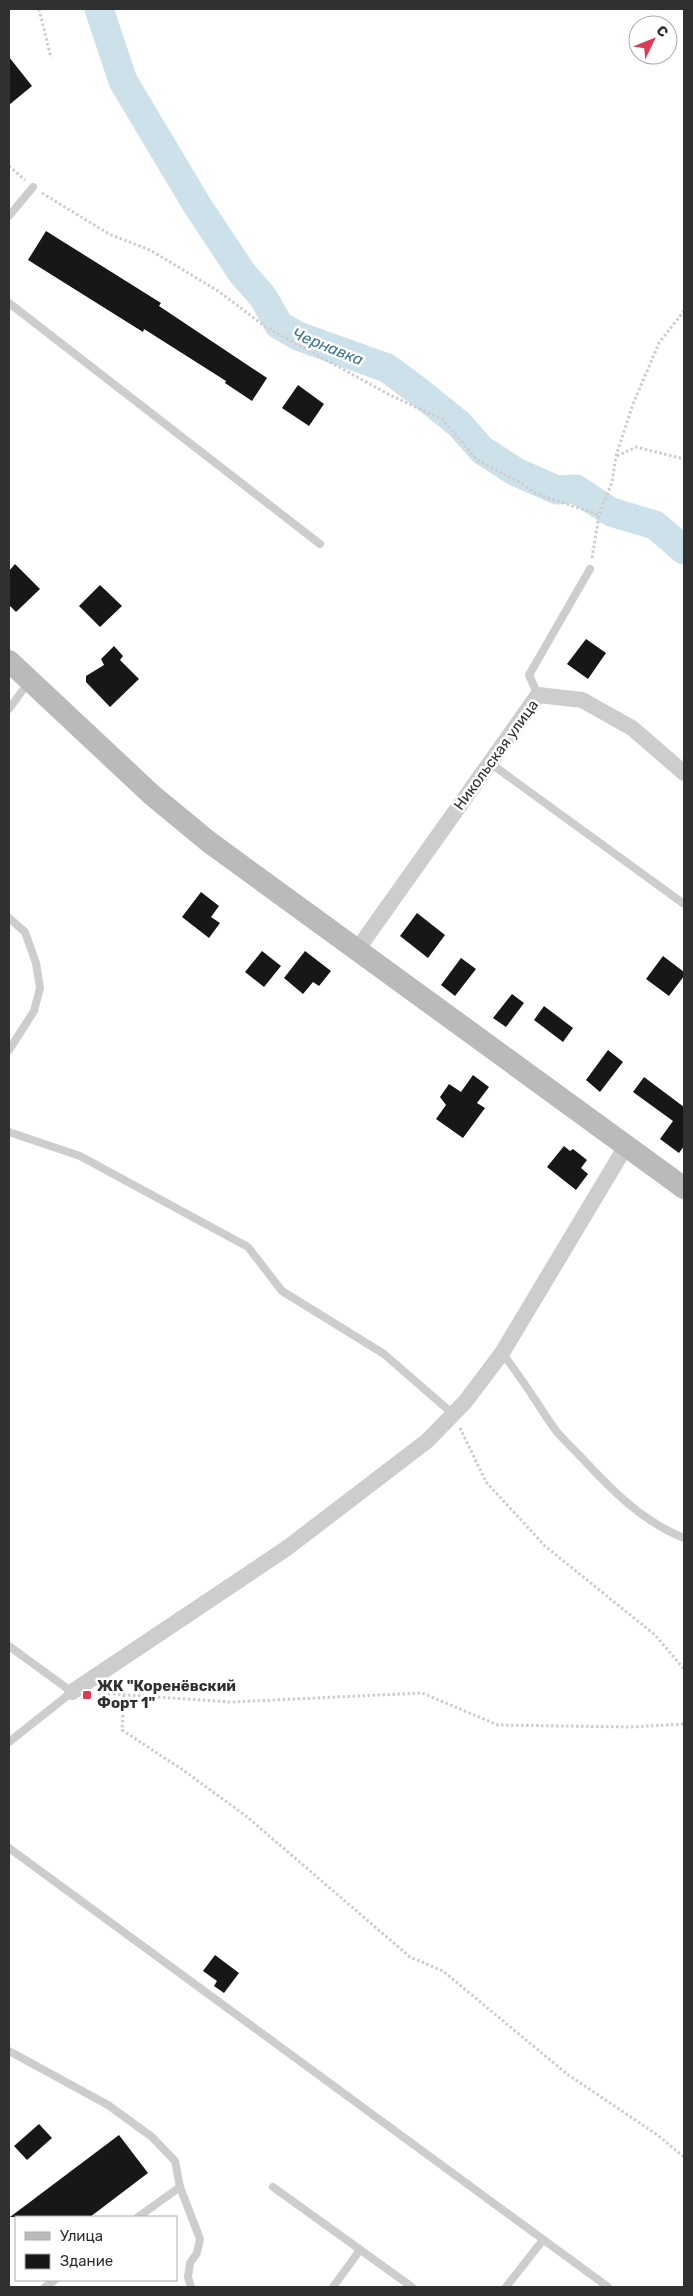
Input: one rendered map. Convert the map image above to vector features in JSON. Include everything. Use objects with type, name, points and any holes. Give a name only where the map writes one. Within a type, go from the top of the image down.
[{"type":"main road","points":[[9,661],[152,796],[209,842],[684,1188]]},
{"type":"street","name":"Никольская улица","points":[[356,950],[538,695],[582,700],[632,728],[684,773]]},
{"type":"street","points":[[72,1692],[287,1548],[427,1441],[465,1402],[502,1353],[626,1146]]},
{"type":"lane","points":[[9,216],[33,187]]},
{"type":"lane","points":[[9,303],[320,544]]},
{"type":"lane","points":[[538,695],[529,676],[590,570]]},
{"type":"lane","points":[[9,709],[29,681]]},
{"type":"lane","points":[[490,763],[684,904]]},
{"type":"lane","points":[[9,918],[26,932],[36,962],[40,988],[34,1012],[9,1050]]},
{"type":"lane","points":[[9,1132],[80,1156],[248,1247],[282,1291],[384,1354],[453,1414]]},
{"type":"lane","points":[[502,1353],[526,1383],[556,1430],[590,1467],[635,1512],[667,1531],[684,1538]]},
{"type":"lane","points":[[9,1646],[72,1692],[9,1742]]},
{"type":"lane","points":[[9,1848],[608,2287]]},
{"type":"lane","points":[[9,2051],[108,2105],[152,2137],[175,2161],[180,2186],[200,2239],[197,2253],[190,2263],[188,2277],[191,2287]]},
{"type":"lane","points":[[139,2216],[180,2186]]},
{"type":"lane","points":[[273,2187],[412,2287]]},
{"type":"lane","points":[[506,2287],[543,2240]]},
{"type":"lane","points":[[333,2287],[360,2250]]},
{"type":"path","points":[[39,9],[51,58]]},
{"type":"path","points":[[9,166],[33,187],[109,234],[150,250],[218,291],[266,327],[388,394],[443,420],[477,460],[519,482],[537,494],[599,515]]},
{"type":"path","points":[[590,570],[599,515],[612,482],[616,456],[633,404],[659,343],[684,311]]},
{"type":"path","points":[[616,456],[636,447],[684,459]]},
{"type":"path","points":[[453,1414],[486,1482],[545,1546],[655,1636],[684,1669]]},
{"type":"path","points":[[72,1692],[232,1702],[422,1693],[498,1725],[630,1727],[684,1724]]},
{"type":"path","points":[[124,1695],[122,1730],[183,1770],[246,1816],[410,1957],[443,1971],[567,2074],[656,2134],[684,2157]]},
{"type":"building","points":[[9,57],[32,86],[9,105]]},
{"type":"building","points":[[46,231],[161,303],[159,306],[267,378],[252,401],[225,383],[226,381],[144,329],[143,332],[28,260]]},
{"type":"building","points":[[298,385],[324,404],[309,426],[282,408]]},
{"type":"building","points":[[15,564],[40,589],[16,612],[9,605],[9,571]]},
{"type":"building","points":[[100,585],[122,606],[100,627],[79,606]]},
{"type":"building","points":[[586,639],[606,653],[588,679],[567,664]]},
{"type":"building","points":[[114,646],[123,656],[120,660],[139,679],[110,707],[86,682],[86,676],[104,665],[101,659]]},
{"type":"building","points":[[201,892],[219,906],[211,917],[220,923],[209,938],[182,917]]},
{"type":"building","points":[[417,913],[445,935],[428,958],[400,936]]},
{"type":"building","points":[[262,951],[281,966],[264,987],[245,972]]},
{"type":"building","points":[[305,951],[331,971],[319,986],[313,982],[303,994],[284,978]]},
{"type":"building","points":[[663,956],[684,972],[684,976],[669,996],[646,979]]},
{"type":"building","points":[[461,958],[476,969],[455,996],[441,985]]},
{"type":"building","points":[[512,994],[524,1003],[506,1027],[493,1018]]},
{"type":"building","points":[[544,1006],[573,1028],[563,1042],[534,1020]]},
{"type":"building","points":[[608,1050],[623,1062],[600,1092],[586,1080]]},
{"type":"building","points":[[473,1075],[489,1087],[477,1103],[485,1108],[463,1138],[436,1119],[446,1105],[440,1097],[449,1084],[461,1092]]},
{"type":"building","points":[[644,1077],[684,1107],[684,1146],[679,1153],[660,1139],[673,1121],[633,1092]]},
{"type":"building","points":[[564,1146],[570,1151],[573,1149],[587,1160],[581,1168],[588,1174],[576,1190],[547,1167]]},
{"type":"building","points":[[215,1955],[239,1973],[224,1993],[214,1986],[217,1981],[203,1971]]},
{"type":"building","points":[[39,2124],[52,2138],[27,2160],[14,2146]]},
{"type":"building","points":[[119,2135],[148,2173],[91,2216],[10,2217]]},
{"type":"waterway","name":"Чернавка","points":[[99,9],[123,81],[197,205],[242,273],[263,297],[279,325],[298,336],[387,368],[459,424],[482,450],[516,472],[557,490],[576,489],[611,512],[655,525],[684,550]]},
{"type":"place","name":"ЖК \"Коренёвский Форт 1\"","points":[[87,1695]]}]
